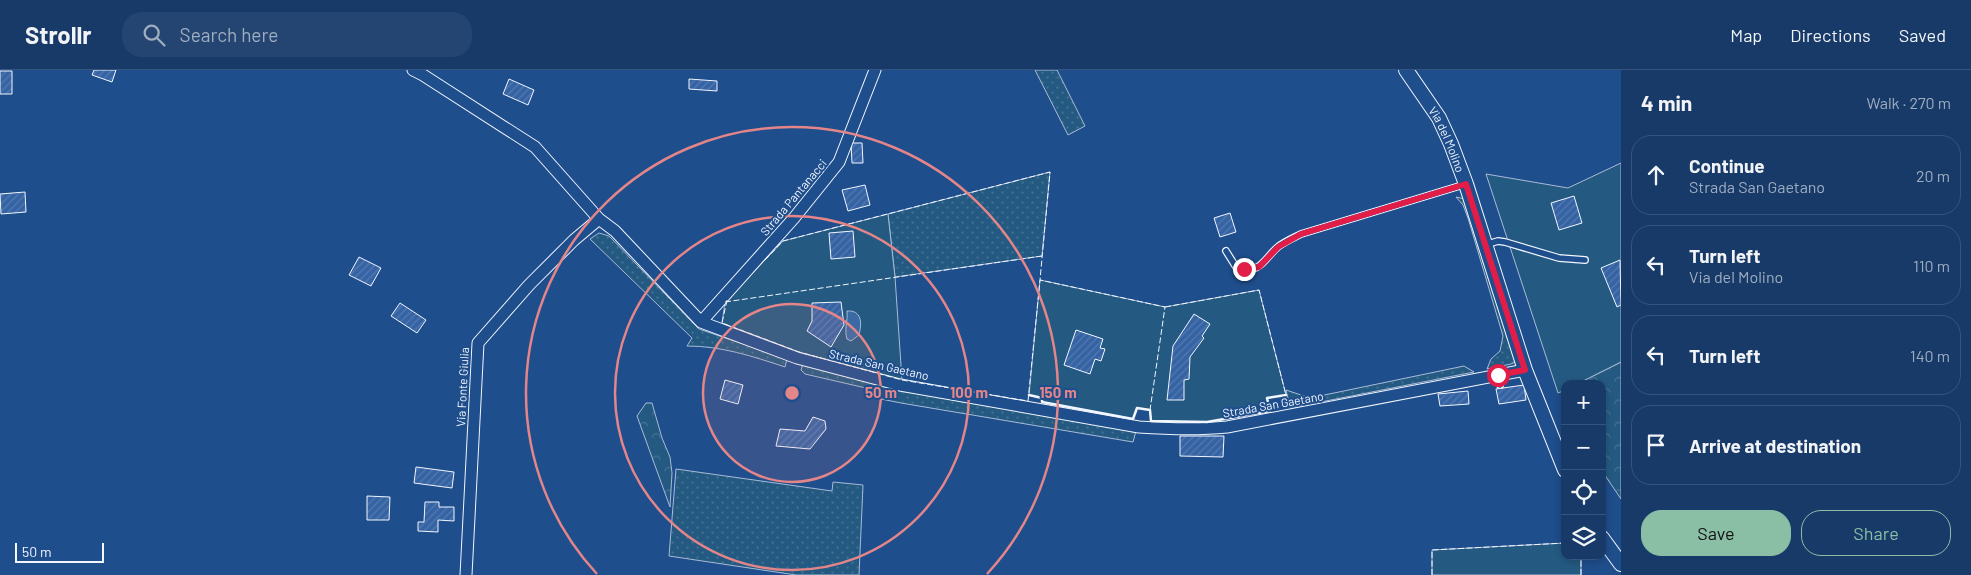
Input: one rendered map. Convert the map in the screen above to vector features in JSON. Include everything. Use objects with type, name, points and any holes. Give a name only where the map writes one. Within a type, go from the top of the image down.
[{"type":"street","name":"Strada San Gaetano","points":[[413,70],[424,75],[535,147],[599,219],[615,231],[701,322],[797,358],[900,385],[1139,427],[1172,430],[1227,427],[1499,380],[1525,370]]},
{"type":"street","name":"Strada Pantanacci","points":[[701,322],[794,218],[840,162],[875,70]]},
{"type":"street","name":"Via del Molino","points":[[1406,70],[1439,118],[1451,144],[1466,184],[1525,370],[1561,460]]},
{"type":"street","name":"Via Fonte Giulia","points":[[466,575],[478,343],[529,285],[574,240],[599,219]]},
{"type":"street","points":[[1606,543],[1621,564]]},
{"type":"lane","points":[[1226,251],[1236,267],[1252,269],[1264,263],[1278,247],[1301,234],[1466,184]]},
{"type":"lane","points":[[1485,245],[1498,241],[1559,258],[1585,260]]},
{"type":"green space","points":[[1035,70],[1057,70],[1085,126],[1068,135]]},
{"type":"green space","points":[[1621,163],[1621,362],[1585,380],[1561,380],[1561,392],[1558,393],[1486,174],[1568,188]]},
{"type":"green space","points":[[1050,172],[1042,256],[895,277],[888,214]]},
{"type":"green space","points":[[1456,197],[1465,199],[1517,361],[1511,364],[1487,369],[1491,359],[1500,351],[1503,336],[1468,218],[1463,205]]},
{"type":"green space","points":[[888,214],[895,277],[902,380],[799,352],[722,323],[725,302],[783,241]]},
{"type":"green space","points":[[599,233],[609,236],[699,329],[787,359],[785,367],[724,350],[687,346],[692,338],[590,239]]},
{"type":"green space","points":[[1040,280],[1165,307],[1259,290],[1286,395],[1267,398],[1270,411],[1207,422],[1151,421],[1150,410],[1137,408],[1133,419],[1042,402],[1041,398],[1029,395]]},
{"type":"green space","points":[[1621,362],[1621,499],[1606,477],[1606,380],[1585,380]]},
{"type":"green space","points":[[803,364],[893,389],[1136,431],[1133,442],[871,397],[866,388],[805,374],[801,370]]},
{"type":"green space","points":[[1464,366],[1474,372],[1290,408],[1286,390],[1310,398]]},
{"type":"green space","points":[[646,403],[652,403],[662,438],[670,457],[672,473],[670,507],[637,416]]},
{"type":"green space","points":[[676,469],[832,491],[833,482],[863,485],[859,575],[796,575],[669,556]]},
{"type":"green space","points":[[1561,543],[1561,560],[1581,560],[1581,575],[1432,575],[1432,550]]},
{"type":"shaded area","points":[[847,311],[856,313],[860,318],[859,335],[851,341],[846,336]]},
{"type":"building","points":[[94,70],[116,70],[112,82],[92,75]]},
{"type":"building","points":[[0,71],[12,71],[12,94],[0,94]]},
{"type":"building","points":[[509,79],[534,90],[528,105],[503,94]]},
{"type":"building","points":[[689,79],[717,81],[717,91],[689,89]]},
{"type":"building","points":[[851,143],[862,143],[863,163],[852,163]]},
{"type":"building","points":[[865,185],[870,205],[848,211],[842,190]]},
{"type":"building","points":[[25,192],[26,212],[1,214],[0,194]]},
{"type":"building","points":[[1574,196],[1582,223],[1559,230],[1551,203]]},
{"type":"building","points":[[1230,213],[1236,232],[1220,237],[1214,218]]},
{"type":"building","points":[[853,231],[855,257],[831,259],[829,233]]},
{"type":"building","points":[[359,257],[381,268],[371,286],[349,275]]},
{"type":"building","points":[[1620,260],[1621,305],[1617,307],[1601,268]]},
{"type":"building","points":[[841,302],[844,325],[831,347],[807,331],[812,321],[812,303]]},
{"type":"building","points":[[400,303],[426,320],[417,333],[391,316]]},
{"type":"building","points":[[1194,314],[1210,324],[1202,336],[1204,338],[1190,357],[1189,379],[1184,380],[1184,400],[1167,400],[1173,346]]},
{"type":"building","points":[[1076,330],[1103,339],[1100,348],[1105,349],[1101,361],[1095,359],[1090,374],[1064,365]]},
{"type":"building","points":[[725,380],[743,385],[738,404],[720,399]]},
{"type":"building","points":[[1524,385],[1526,400],[1499,404],[1496,389]]},
{"type":"building","points":[[1468,391],[1469,404],[1440,406],[1438,394]]},
{"type":"building","points":[[813,417],[825,421],[826,429],[810,449],[776,446],[780,429],[805,431]]},
{"type":"building","points":[[1180,436],[1224,436],[1223,457],[1180,456]]},
{"type":"building","points":[[416,467],[454,472],[452,488],[414,483]]},
{"type":"building","points":[[367,496],[390,497],[389,520],[367,520]]},
{"type":"building","points":[[425,502],[439,502],[439,507],[454,507],[454,521],[438,520],[438,532],[418,531],[418,522],[424,522]]},
{"type":"fence","points":[[765,260],[783,241],[1050,172],[1040,280]]},
{"type":"fence","points":[[725,302],[1042,256]]},
{"type":"fence","points":[[727,300],[722,323],[799,352],[902,380],[1028,401],[1040,280],[1165,307],[1150,410]]},
{"type":"fence","points":[[1165,307],[1259,290],[1286,395]]},
{"type":"fence","points":[[1432,575],[1432,550],[1561,543]]},
{"type":"fence","points":[[1581,560],[1581,575]]},
{"type":"wall","points":[[1029,395],[1042,398],[1042,402],[1133,419],[1137,408],[1150,410],[1151,421],[1207,422],[1270,411],[1267,398],[1286,395]]},
{"type":"route","points":[[1244,269],[1259,267],[1278,247],[1301,234],[1466,184],[1525,370],[1498,375]]}]
